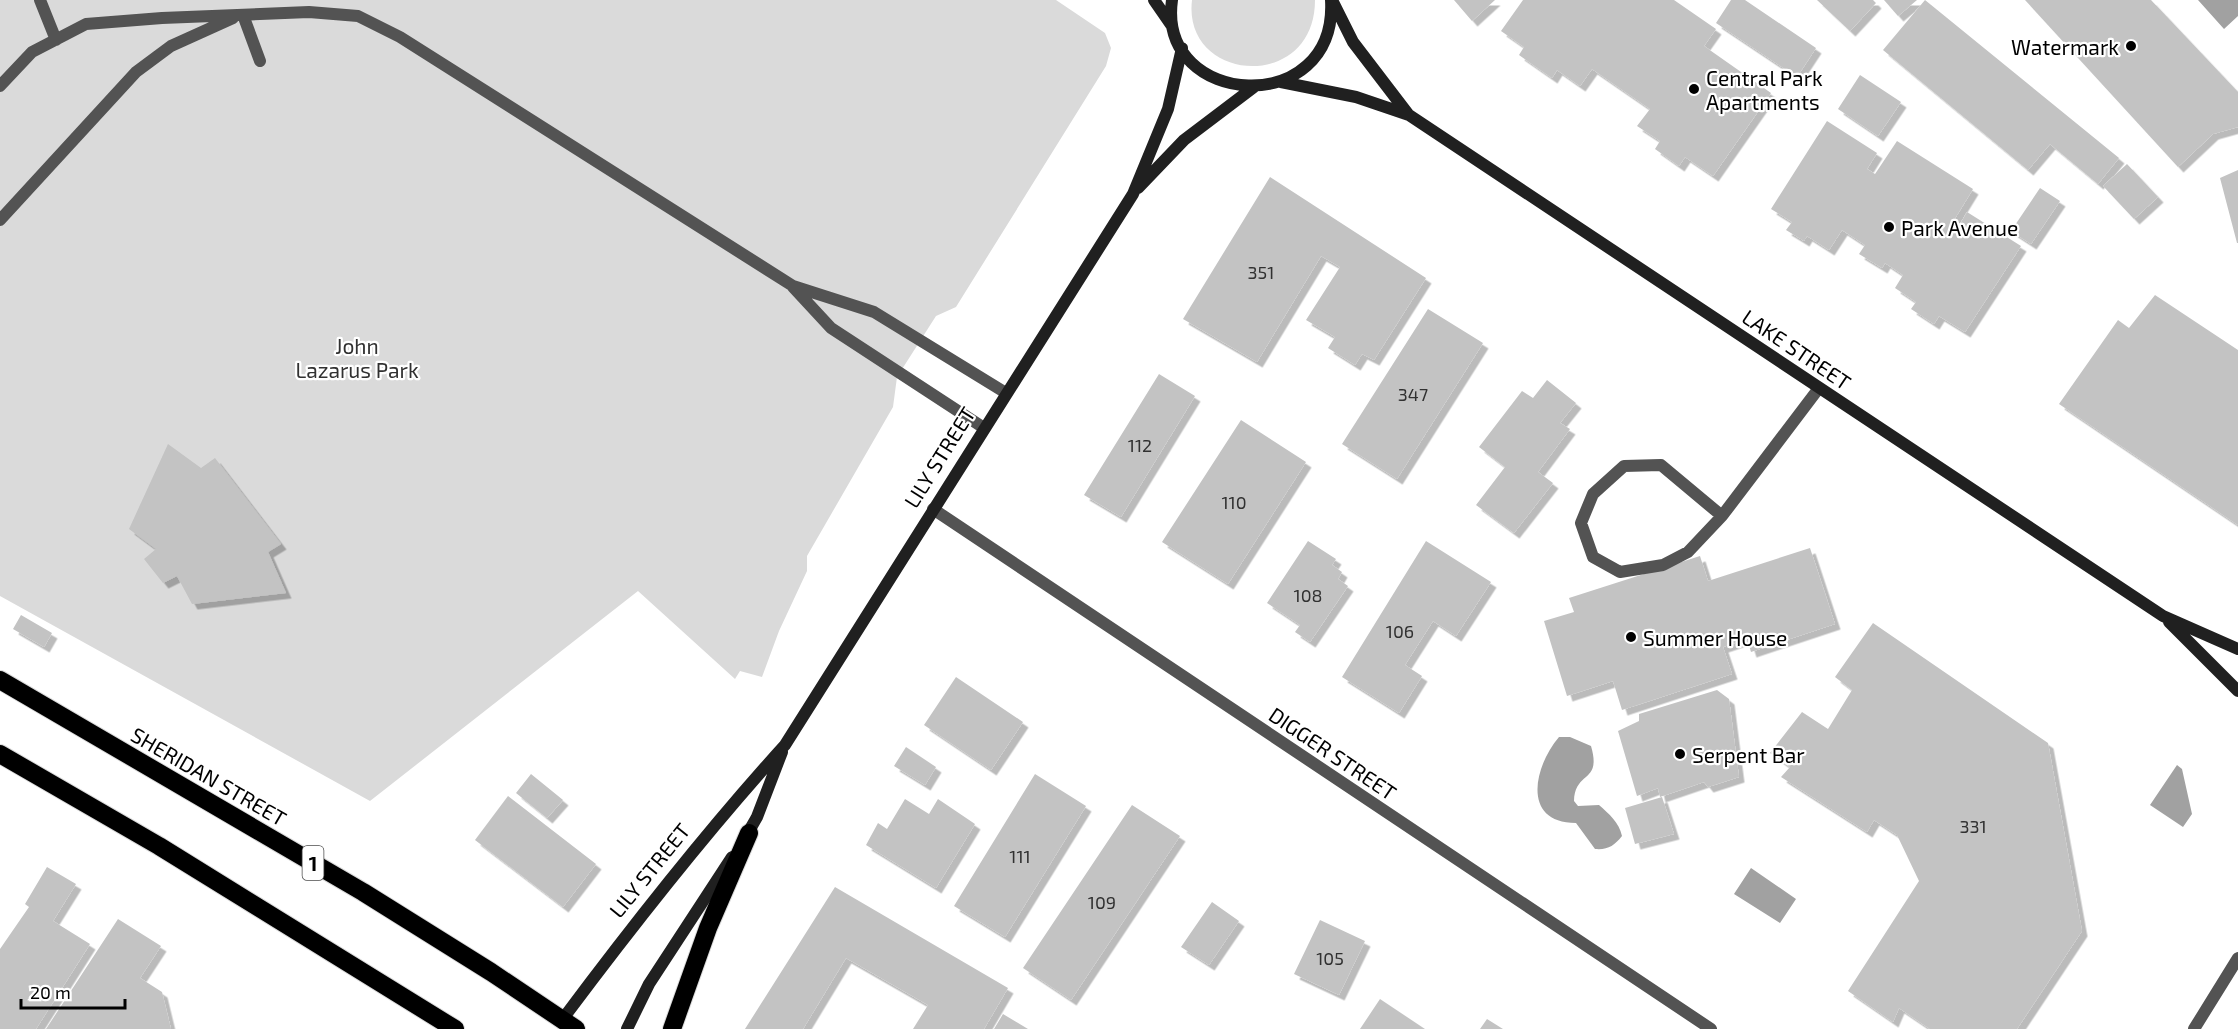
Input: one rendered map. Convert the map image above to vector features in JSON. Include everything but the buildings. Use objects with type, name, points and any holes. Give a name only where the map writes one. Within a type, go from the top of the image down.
[{"type":"highway","name":"SHERIDAN STREET","points":[[0,680],[363,892],[491,972],[565,1026]]},
{"type":"highway","points":[[0,754],[159,846],[455,1029]]},
{"type":"highway","points":[[672,1029],[708,928],[748,833]]},
{"type":"main road","points":[[1154,0],[1193,63],[1209,75],[1235,86],[1254,87],[1281,82],[1305,66],[1323,44],[1329,26],[1332,0]]},
{"type":"main road","points":[[1172,0],[1174,30]]},
{"type":"main road","name":"LAKE STREET","points":[[1332,0],[1353,42],[1409,115]]},
{"type":"main road","name":"LILY STREET","points":[[565,1026],[644,910],[728,807],[784,745],[1133,194],[1168,109],[1182,48]]},
{"type":"main road","name":"LAKE STREET","points":[[1281,82],[1356,97],[1409,115],[2163,616],[2238,649]]},
{"type":"main road","name":"LILY STREET","points":[[1133,194],[1184,140],[1254,87]]},
{"type":"main road","name":"LAKE STREET","points":[[2163,616],[2238,691]]},
{"type":"main road","name":"LILY STREET","points":[[627,1029],[638,1003],[682,931],[748,833],[784,745]]},
{"type":"street","points":[[40,0],[56,40]]},
{"type":"street","points":[[0,86],[32,52],[86,24],[162,18],[309,12],[358,16],[409,43],[793,286],[874,312],[1006,393]]},
{"type":"street","points":[[243,15],[260,61]]},
{"type":"street","points":[[0,220],[136,72],[171,46],[201,30],[243,15]]},
{"type":"street","points":[[793,286],[831,328],[984,428]]},
{"type":"street","points":[[1722,516],[1660,465],[1624,466],[1593,494],[1581,523],[1593,557],[1620,572],[1662,565],[1688,552],[1722,516],[1819,388]]},
{"type":"street","name":"DIGGER STREET","points":[[933,509],[1711,1029]]},
{"type":"street","points":[[2194,1029],[2238,958]]},
{"type":"green space","name":"John Lazarus Park","points":[[0,0],[1056,0],[1105,33],[1111,48],[1106,66],[956,307],[936,316],[897,377],[893,407],[807,556],[807,571],[779,631],[762,677],[740,671],[735,679],[638,591],[370,801],[0,596]]},
{"type":"green space","points":[[1192,0],[1315,0],[1309,30],[1294,51],[1273,63],[1250,66],[1227,61],[1207,48],[1194,28]]},
{"type":"shaded area","points":[[2198,0],[2238,0],[2238,16],[2224,29]]},
{"type":"shaded area","points":[[1559,737],[1570,737],[1591,746],[1593,766],[1591,772],[1575,791],[1574,801],[1578,806],[1599,805],[1613,819],[1622,836],[1610,847],[1595,849],[1576,823],[1558,820],[1547,814],[1540,803],[1539,777],[1543,763]]},
{"type":"shaded area","points":[[2177,765],[2182,769],[2192,814],[2183,827],[2150,805]]},
{"type":"shaded area","points":[[1751,868],[1796,899],[1780,923],[1734,894]]},
{"type":"place","name":"Watermark","points":[[2131,46]]},
{"type":"place","name":"Central Park Apartments","points":[[1694,89]]},
{"type":"place","name":"Park Avenue","points":[[1889,227]]},
{"type":"place","name":"Summer House","points":[[1631,637]]},
{"type":"place","name":"Serpent Bar","points":[[1680,754]]}]
